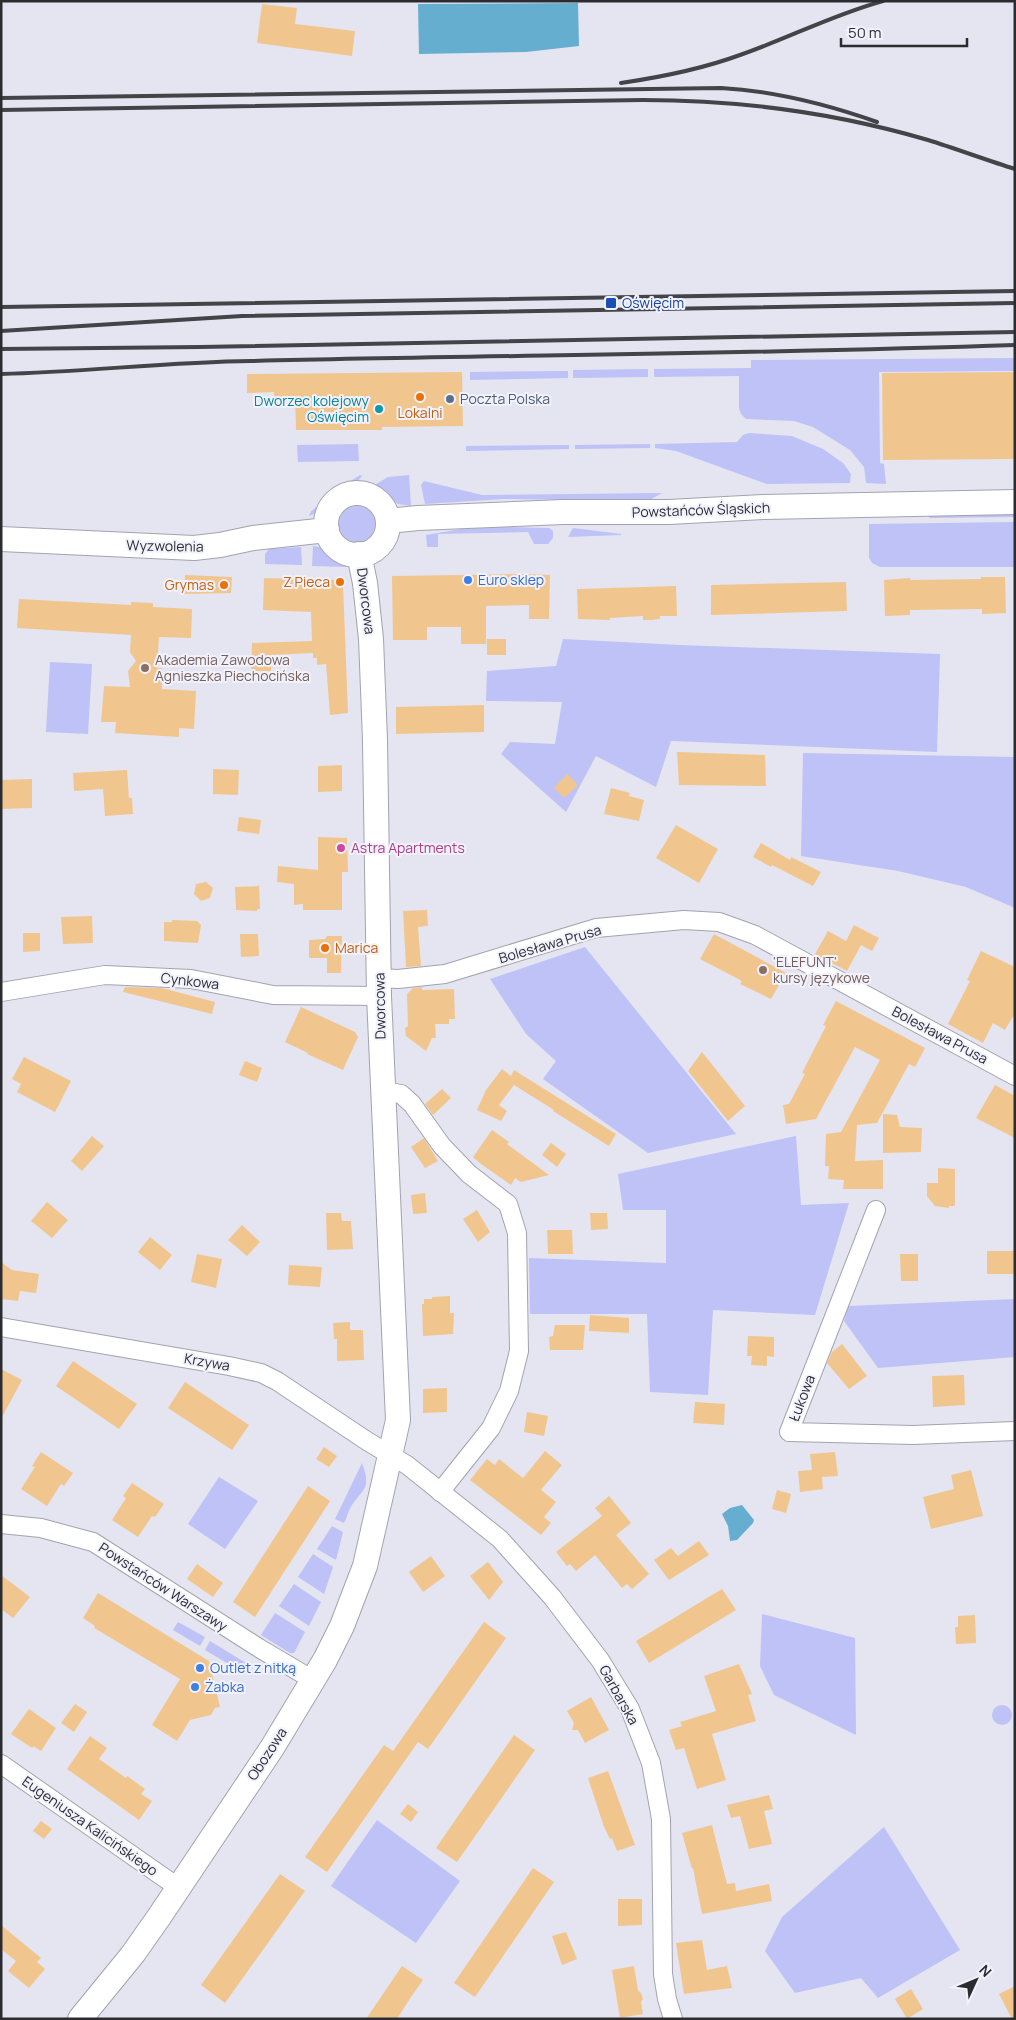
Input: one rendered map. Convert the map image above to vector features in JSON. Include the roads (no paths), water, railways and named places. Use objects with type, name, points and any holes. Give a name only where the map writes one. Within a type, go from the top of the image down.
[{"type":"street","points":[[353,493],[370,496],[376,500],[382,506],[388,521],[385,536],[379,545],[370,552],[359,554],[342,551],[335,546],[327,530],[328,514],[332,506],[338,500],[353,493]]},
{"type":"street","name":"Powstańców Śląskich","points":[[388,521],[563,512],[669,512],[1015,502]]},
{"type":"street","name":"Wyzwolenia","points":[[1,539],[194,548],[253,538],[327,530]]},
{"type":"street","name":"Dworcowa","points":[[359,554],[365,582],[370,639],[375,740],[379,987],[398,1420],[391,1457]]},
{"type":"street","name":"Bolesława Prusa","points":[[379,987],[398,978],[445,974],[596,928],[684,920],[719,922],[755,935],[1015,1076]]},
{"type":"street","name":"Cynkowa","points":[[1,992],[106,975],[190,979],[273,995],[379,987]]},
{"type":"street","points":[[383,1091],[401,1094],[412,1104],[442,1146],[469,1174],[508,1204],[517,1234],[519,1351],[509,1391],[491,1428],[440,1492]]},
{"type":"street","name":"Łukowa","points":[[876,1210],[789,1432],[913,1435],[1015,1431]]},
{"type":"street","name":"Krzywa","points":[[1,1327],[220,1364],[261,1374],[277,1381],[391,1457]]},
{"type":"street","name":"Garbarska","points":[[391,1457],[407,1465],[500,1539],[535,1577],[600,1660],[630,1709],[651,1763],[661,1819],[663,1974],[667,1999],[673,2019]]},
{"type":"street","name":"Obozowa","points":[[80,2019],[133,1954],[179,1888],[272,1748],[338,1635],[365,1566],[391,1457]]},
{"type":"street","name":"Powstańców Warszawy","points":[[1,1524],[41,1528],[93,1542],[259,1648],[313,1680]]},
{"type":"street","name":"Eugeniusza Kalicińskiego","points":[[1,1764],[179,1888]]},
{"type":"railway","points":[[621,83],[682,72],[726,60],[846,13],[883,1]]},
{"type":"railway","points":[[1,98],[721,88],[761,92],[800,99],[877,122]]},
{"type":"railway","points":[[1,110],[643,100],[716,102],[823,115],[858,122],[928,140],[1015,169]]},
{"type":"railway","points":[[1,307],[1015,291]]},
{"type":"railway","points":[[1,331],[242,316],[1015,303]]},
{"type":"railway","points":[[1,349],[1015,332]]},
{"type":"railway","points":[[1,374],[220,362],[1015,345]]},
{"type":"place","name":"Oświęcim","points":[[611,303]]},
{"type":"place","name":"Lokalni","points":[[420,397]]},
{"type":"place","name":"Poczta Polska","points":[[450,399]]},
{"type":"place","name":"Dworzec kolejowy Oświęcim","points":[[379,409]]},
{"type":"place","name":"Euro sklep","points":[[468,580]]},
{"type":"place","name":"Z Pieca","points":[[340,582]]},
{"type":"place","name":"Grymas","points":[[224,585]]},
{"type":"place","name":"Akademia Zawodowa Agnieszka Piechocińska","points":[[145,668]]},
{"type":"place","name":"Astra Apartments","points":[[341,848]]},
{"type":"place","name":"Marica","points":[[325,948]]},
{"type":"place","name":"'ELEFUNT' kursy językowe","points":[[763,970]]},
{"type":"place","name":"Outlet z nitką","points":[[200,1668]]},
{"type":"place","name":"Żabka","points":[[195,1687]]}]
